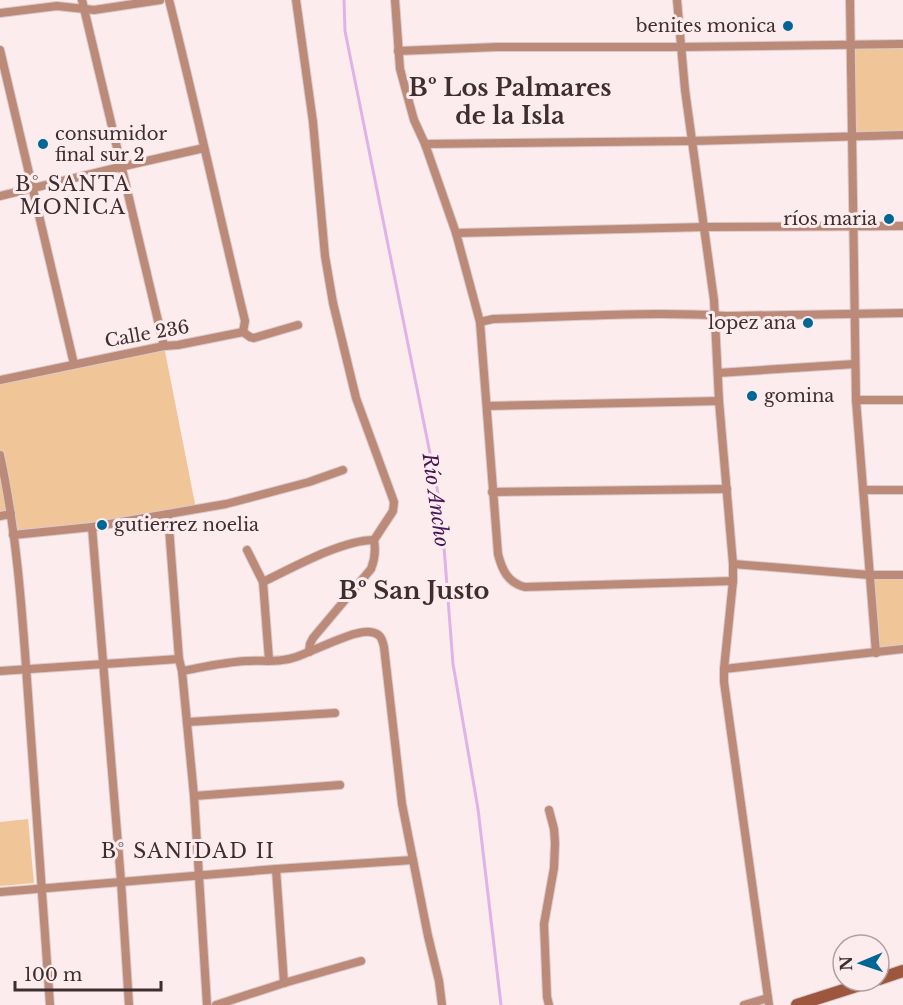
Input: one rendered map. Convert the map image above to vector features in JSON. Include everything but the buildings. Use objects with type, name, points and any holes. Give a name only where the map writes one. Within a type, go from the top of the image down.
[{"type":"main road","points":[[797,1005],[834,993]]},
{"type":"street","points":[[0,13],[82,4],[94,10],[160,0]]},
{"type":"street","points":[[169,0],[245,321],[243,332]]},
{"type":"street","points":[[296,0],[313,122],[333,303],[356,398],[394,502],[393,511],[374,540],[376,551],[371,569],[313,638],[309,652]]},
{"type":"street","points":[[394,0],[400,69],[414,120],[425,144],[456,233],[480,322],[498,554],[505,574],[518,585],[525,586],[734,581]]},
{"type":"street","points":[[677,0],[692,141],[715,315],[719,401],[733,564],[734,581],[724,669],[725,693],[768,1002],[744,1005]]},
{"type":"street","points":[[850,0],[856,400],[876,652]]},
{"type":"street","points":[[82,4],[164,346]]},
{"type":"street","points":[[398,51],[498,47],[903,44]]},
{"type":"street","points":[[0,50],[74,364]]},
{"type":"street","points":[[425,144],[692,141],[903,135]]},
{"type":"street","points":[[0,196],[204,148]]},
{"type":"street","points":[[456,233],[705,227],[903,226]]},
{"type":"street","points":[[480,322],[493,319],[693,314],[903,313]]},
{"type":"street","name":"Calle 236","points":[[0,380],[243,332],[254,338],[298,325]]},
{"type":"street","points":[[718,374],[855,364]]},
{"type":"street","points":[[856,400],[903,400]]},
{"type":"street","points":[[487,406],[719,401]]},
{"type":"street","points":[[0,455],[14,535],[26,668],[50,1005]]},
{"type":"street","points":[[14,535],[92,527],[226,504],[309,482],[344,470]]},
{"type":"street","points":[[492,492],[727,489]]},
{"type":"street","points":[[864,490],[903,490]]},
{"type":"street","points":[[0,516],[11,514]]},
{"type":"street","points":[[168,514],[179,659],[183,671],[194,796],[207,1005]]},
{"type":"street","points":[[92,527],[129,1005]]},
{"type":"street","points":[[262,582],[356,541],[374,540]]},
{"type":"street","points":[[247,550],[262,582],[269,660]]},
{"type":"street","points":[[733,564],[870,575],[903,575]]},
{"type":"street","points":[[183,671],[235,662],[284,660],[362,633],[373,632],[381,636],[402,804],[428,936],[440,981],[442,1005]]},
{"type":"street","points":[[724,669],[903,649]]},
{"type":"street","points":[[0,671],[179,659]]},
{"type":"street","points":[[188,722],[334,713]]},
{"type":"street","points":[[194,796],[340,785]]},
{"type":"street","points":[[549,810],[555,843],[554,868],[544,924],[549,1005]]},
{"type":"street","points":[[0,892],[276,868],[413,860]]},
{"type":"street","points":[[276,868],[284,983]]},
{"type":"street","points":[[216,1005],[361,961]]},
{"type":"shaded area","points":[[903,44],[903,135],[852,136],[853,45]]},
{"type":"shaded area","points":[[164,346],[196,509],[13,535],[10,515],[0,516],[0,380]]},
{"type":"shaded area","points":[[903,574],[903,649],[876,653],[874,575]]},
{"type":"shaded area","points":[[28,819],[34,883],[0,886],[0,822]]},
{"type":"waterway","name":"Río Ancho","points":[[344,0],[345,31],[441,508],[453,664],[478,809],[501,1005]]},
{"type":"place","name":"benites monica","points":[[788,26]]},
{"type":"place","name":"consumidor final sur 2","points":[[43,144]]},
{"type":"place","name":"ríos maria","points":[[889,219]]},
{"type":"place","name":"lopez ana","points":[[808,323]]},
{"type":"place","name":"gomina","points":[[752,396]]},
{"type":"place","name":"gutierrez noelia","points":[[102,525]]},
{"type":"district","name":"Bº Los Palmares de la Isla","points":[[510,102]]},
{"type":"district","name":"B° SANTA MONICA","points":[[73,196]]},
{"type":"district","name":"Bº San Justo","points":[[414,591]]},
{"type":"district","name":"B° SANIDAD II","points":[[188,851]]}]
